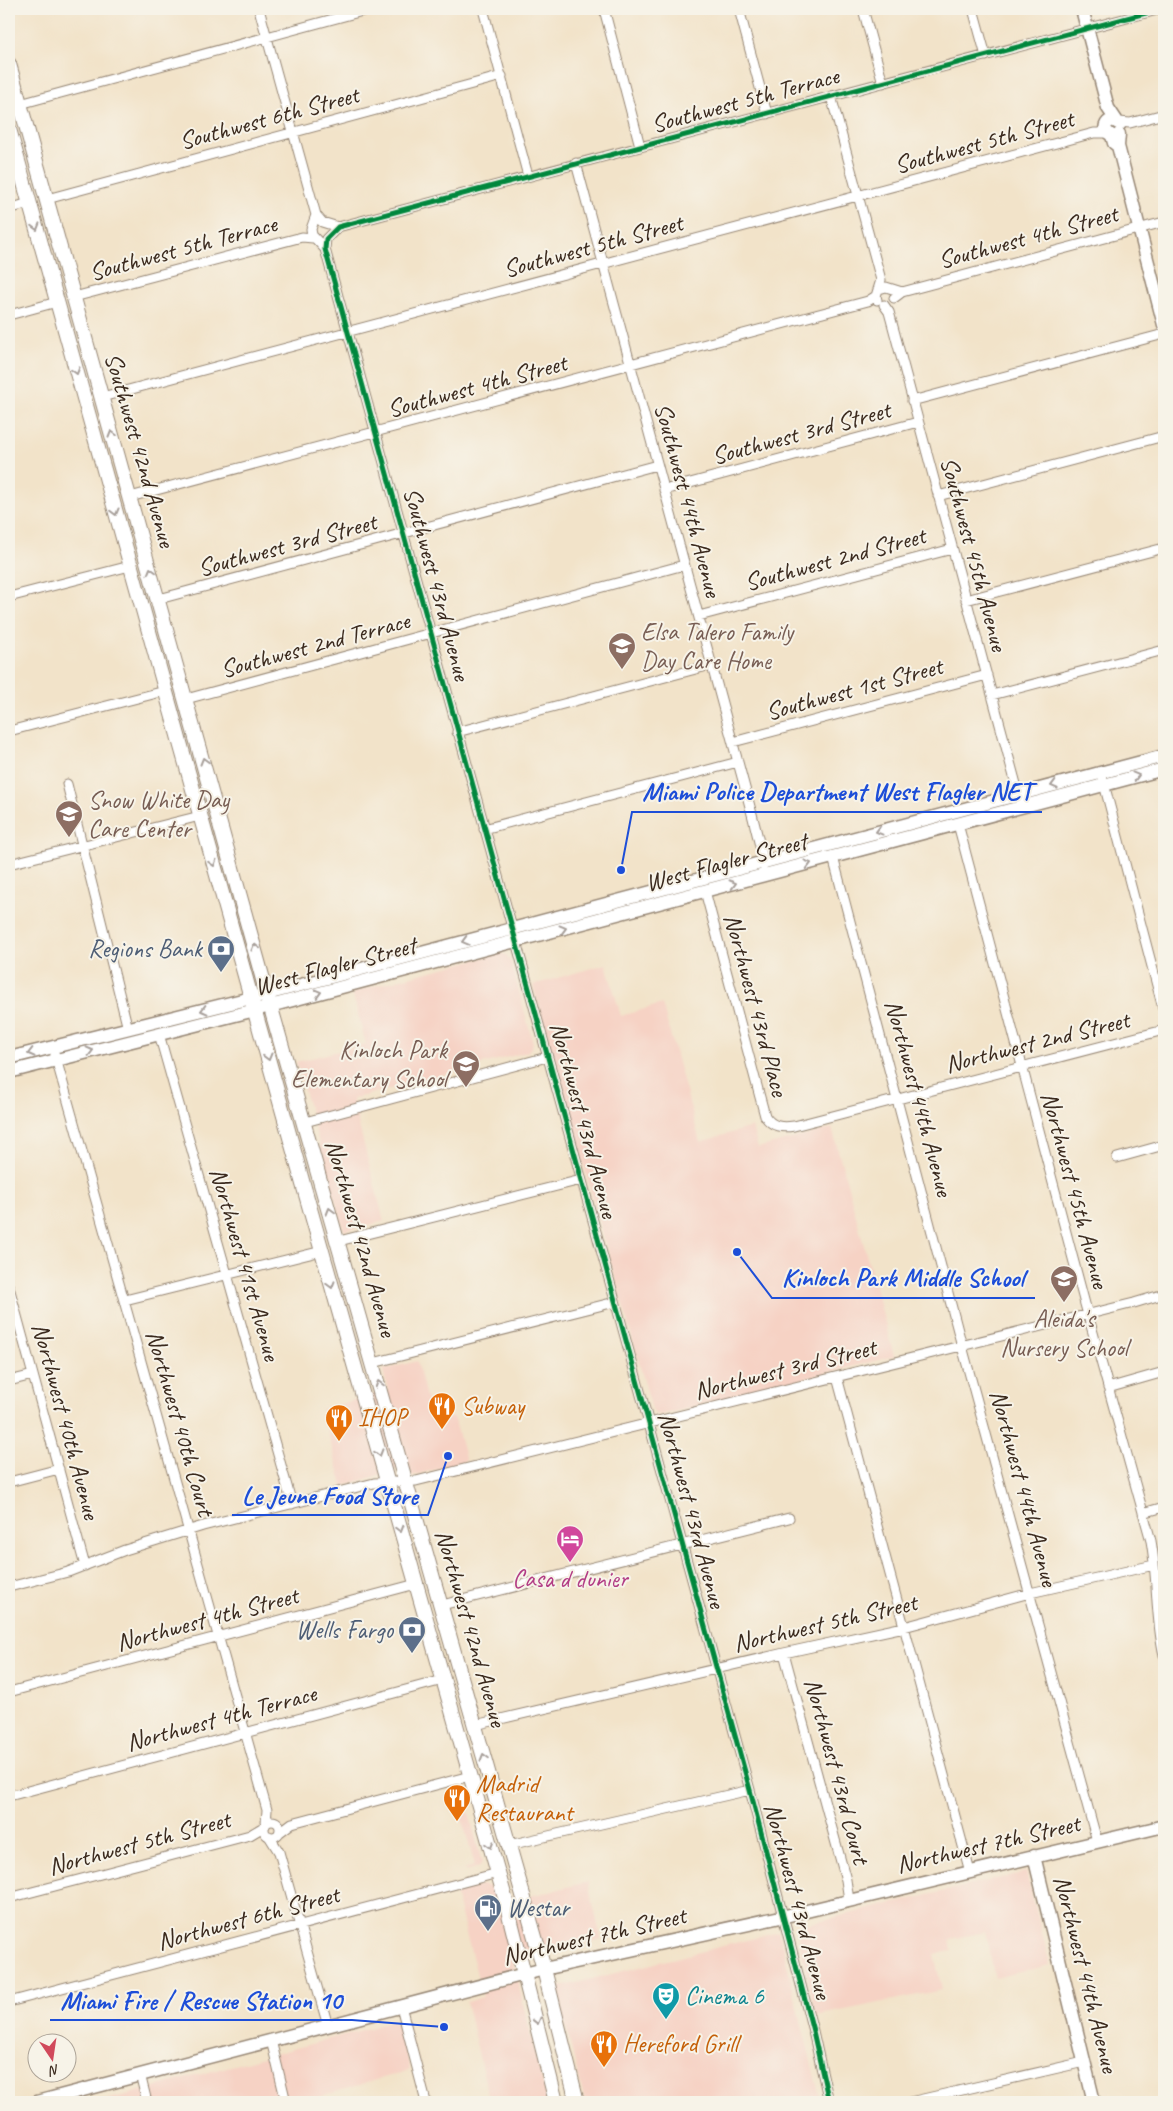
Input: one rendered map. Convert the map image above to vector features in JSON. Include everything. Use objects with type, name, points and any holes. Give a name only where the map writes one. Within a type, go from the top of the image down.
[{"type":"main road","points":[[1082,9],[1108,108],[1116,129],[1164,325]]},
{"type":"main road","name":"Southwest 42nd Avenue","points":[[9,64],[269,1000]]},
{"type":"main road","name":"Southwest 42nd Avenue","points":[[9,129],[253,1004]]},
{"type":"main road","points":[[63,324],[68,303],[74,298]]},
{"type":"main road","points":[[102,465],[110,466],[116,470],[126,481]]},
{"type":"main road","points":[[164,688],[186,699]]},
{"type":"main road","name":"West Flagler Street","points":[[1103,779],[1164,756]]},
{"type":"main road","name":"West Flagler Street","points":[[9,1072],[54,1054],[128,1029],[269,1000],[514,935],[764,862],[849,840],[1020,801],[1103,779],[1164,769]]},
{"type":"main road","points":[[191,782],[206,804],[218,812]]},
{"type":"main road","name":"West Flagler Street","points":[[514,935],[705,891],[958,824],[1020,801]]},
{"type":"main road","points":[[200,816],[212,820],[226,842]]},
{"type":"main road","points":[[833,857],[849,840]]},
{"type":"main road","name":"Northwest 42nd Avenue","points":[[269,1000],[442,1604],[544,1969],[577,2102]]},
{"type":"main road","name":"West Flagler Street","points":[[9,1058],[54,1054],[159,1034],[253,1004]]},
{"type":"main road","name":"Northwest 42nd Avenue","points":[[253,1004],[498,1873],[556,2102]]},
{"type":"main road","points":[[313,1221],[325,1235],[339,1241]]},
{"type":"main road","points":[[448,1697],[461,1718],[467,1723],[475,1725]]},
{"type":"main road","points":[[470,1776],[483,1784],[497,1804]]},
{"type":"main road","name":"Northwest 7th Street","points":[[37,2102],[544,1969],[784,1916],[1164,1826]]},
{"type":"main road","name":"Northwest 44th Avenue","points":[[1034,1856],[1094,2102]]},
{"type":"street","name":"Southwest 43rd Avenue","points":[[259,9],[514,935]]},
{"type":"street","points":[[20,104],[370,9]]},
{"type":"street","points":[[483,9],[528,176]]},
{"type":"street","points":[[604,9],[640,146]]},
{"type":"street","points":[[738,9],[767,114]]},
{"type":"street","points":[[863,9],[883,83]]},
{"type":"street","points":[[973,9],[986,56]]},
{"type":"street","name":"Southwest 5th Terrace","points":[[74,298],[302,237],[320,230],[338,227],[1161,9]]},
{"type":"street","name":"Southwest 6th Street","points":[[47,199],[502,76]]},
{"type":"street","name":"Southwest 45th Avenue","points":[[831,96],[883,297],[1020,801]]},
{"type":"street","name":"Southwest 5th Street","points":[[102,396],[1094,133],[1116,129],[1164,114]]},
{"type":"street","name":"Southwest 44th Avenue","points":[[576,163],[733,742],[764,862],[761,876]]},
{"type":"street","points":[[9,209],[30,203]]},
{"type":"street","name":"Southwest 4th Street","points":[[130,498],[1164,222]]},
{"type":"street","points":[[9,315],[57,302]]},
{"type":"street","name":"Southwest 3rd Street","points":[[912,401],[1164,334]]},
{"type":"street","name":"Southwest 3rd Street","points":[[664,490],[918,422]]},
{"type":"street","points":[[938,496],[1164,436]]},
{"type":"street","name":"Southwest 3rd Street","points":[[159,599],[657,465]]},
{"type":"street","points":[[966,600],[1164,548]]},
{"type":"street","name":"Southwest 2nd Street","points":[[699,616],[952,549]]},
{"type":"street","name":"Southwest 2nd Terrace","points":[[186,699],[684,565]]},
{"type":"street","points":[[9,597],[130,566]]},
{"type":"street","points":[[992,695],[1164,650]]},
{"type":"street","points":[[457,732],[711,665]]},
{"type":"street","name":"Southwest 1st Street","points":[[733,742],[986,675]]},
{"type":"street","points":[[9,731],[164,688]]},
{"type":"street","points":[[484,829],[738,762]]},
{"type":"street","points":[[1103,779],[1164,1012]]},
{"type":"street","points":[[67,784],[128,1029]]},
{"type":"street","points":[[9,864],[200,816]]},
{"type":"street","name":"Northwest 45th Avenue","points":[[958,824],[1021,1066],[1151,1542],[1161,1613],[1164,1655]]},
{"type":"street","name":"Northwest 44th Avenue","points":[[833,857],[962,1346],[1097,1841]]},
{"type":"street","name":"Northwest 43rd Place","points":[[705,891],[765,1116],[774,1125]]},
{"type":"street","name":"Northwest 43rd Avenue","points":[[514,935],[750,1790],[784,1916],[829,2102]]},
{"type":"street","name":"Northwest 2nd Street","points":[[774,1125],[782,1127],[794,1126],[1164,1030]]},
{"type":"street","name":"Northwest 41st Avenue","points":[[159,1034],[292,1504]]},
{"type":"street","name":"Northwest 40th Court","points":[[54,1054],[125,1300],[267,1810],[274,1826],[279,1852],[328,2026]]},
{"type":"street","points":[[305,1122],[547,1057]]},
{"type":"street","points":[[1117,1158],[1164,1145]]},
{"type":"street","points":[[339,1241],[581,1180]]},
{"type":"street","points":[[125,1300],[322,1251]]},
{"type":"street","name":"Northwest 40th Avenue","points":[[9,1287],[85,1566]]},
{"type":"street","name":"Northwest 3rd Street","points":[[9,1587],[85,1566],[130,1548],[189,1531],[374,1483],[416,1481],[1088,1315],[1164,1294]]},
{"type":"street","points":[[373,1363],[615,1302]]},
{"type":"street","points":[[1108,1388],[1164,1372]]},
{"type":"street","points":[[9,1380],[33,1375]]},
{"type":"street","points":[[836,1377],[970,1872]]},
{"type":"street","points":[[9,1482],[59,1469]]},
{"type":"street","points":[[1143,1513],[1164,1507]]},
{"type":"street","points":[[442,1604],[789,1518]]},
{"type":"street","name":"Northwest 5th Street","points":[[475,1725],[904,1627],[1030,1593],[1154,1565]]},
{"type":"street","name":"Northwest 4th Street","points":[[9,1692],[416,1584]]},
{"type":"street","name":"Northwest 43rd Court","points":[[784,1653],[846,1880],[849,1900]]},
{"type":"street","name":"Northwest 4th Terrace","points":[[9,1796],[443,1680]]},
{"type":"street","points":[[274,1826],[292,1823],[470,1776]]},
{"type":"street","points":[[509,1845],[750,1790]]},
{"type":"street","name":"Northwest 40th Court","points":[[274,1826],[264,1830],[279,1852]]},
{"type":"street","name":"Northwest 5th Street","points":[[9,1898],[250,1835],[274,1826]]},
{"type":"street","name":"Northwest 5th Street","points":[[250,1835],[268,1836]]},
{"type":"street","name":"Northwest 6th Street","points":[[9,2002],[498,1873]]},
{"type":"street","points":[[401,2006],[426,2102]]},
{"type":"street","points":[[271,2040],[286,2102]]},
{"type":"street","points":[[910,2102],[1084,2062]]},
{"type":"street","points":[[140,2074],[147,2102]]},
{"type":"shaded area","points":[[500,953],[506,955],[511,962],[533,1043],[531,1048],[527,1052],[352,1099],[384,1221],[344,1231],[296,1062],[366,1044],[352,992]]},
{"type":"shaded area","points":[[606,964],[621,1016],[662,1004],[700,1142],[752,1127],[758,1148],[832,1128],[894,1356],[661,1415],[655,1414],[652,1409],[533,985]]},
{"type":"shaded area","points":[[417,1361],[432,1421],[454,1417],[466,1461],[412,1476],[408,1466],[343,1486],[321,1409],[388,1391],[383,1370]]},
{"type":"shaded area","points":[[467,1805],[482,1863],[480,1867],[465,1871],[465,1869],[475,1866],[459,1808]]},
{"type":"shaded area","points":[[1026,1872],[1050,1965],[995,1978],[985,1932],[950,1939],[952,1951],[934,1954],[942,1990],[816,2016],[797,1930],[802,1925]]},
{"type":"shaded area","points":[[588,1882],[601,1939],[513,1962],[547,2102],[490,2102],[466,2002],[483,1997],[455,1892],[483,1885],[490,1887],[495,1893],[498,1904]]},
{"type":"shaded area","points":[[779,1932],[821,2102],[585,2102],[556,1988]]},
{"type":"shaded area","points":[[391,2022],[401,2028],[410,2070],[302,2102],[100,2102]]},
{"type":"cycle path","points":[[829,2102],[813,2031],[750,1790],[325,249],[326,239],[338,227],[1161,9]]},
{"type":"place","name":"Elsa Talero Family Day Care Home","points":[[622,670]]},
{"type":"place","name":"Snow White Day Care Center","points":[[69,838]]},
{"type":"place","name":"Miami Police Department West Flagler NET","points":[[621,870]]},
{"type":"place","name":"Regions Bank","points":[[221,973]]},
{"type":"place","name":"Kinloch Park Elementary School","points":[[466,1088]]},
{"type":"place","name":"Kinloch Park Middle School","points":[[737,1252]]},
{"type":"place","name":"Aleida's Nursery School","points":[[1064,1303]]},
{"type":"place","name":"Subway","points":[[442,1430]]},
{"type":"place","name":"IHOP","points":[[339,1442]]},
{"type":"place","name":"Le Jeune Food Store","points":[[448,1456]]},
{"type":"place","name":"Casa d dunier","points":[[570,1563]]},
{"type":"place","name":"Wells Fargo","points":[[412,1654]]},
{"type":"place","name":"Madrid Restaurant","points":[[457,1822]]},
{"type":"place","name":"Westar","points":[[488,1932]]},
{"type":"place","name":"Cinema 6","points":[[666,2020]]},
{"type":"place","name":"Miami Fire / Rescue Station 10","points":[[444,2027]]},
{"type":"place","name":"Hereford Grill","points":[[604,2068]]}]
